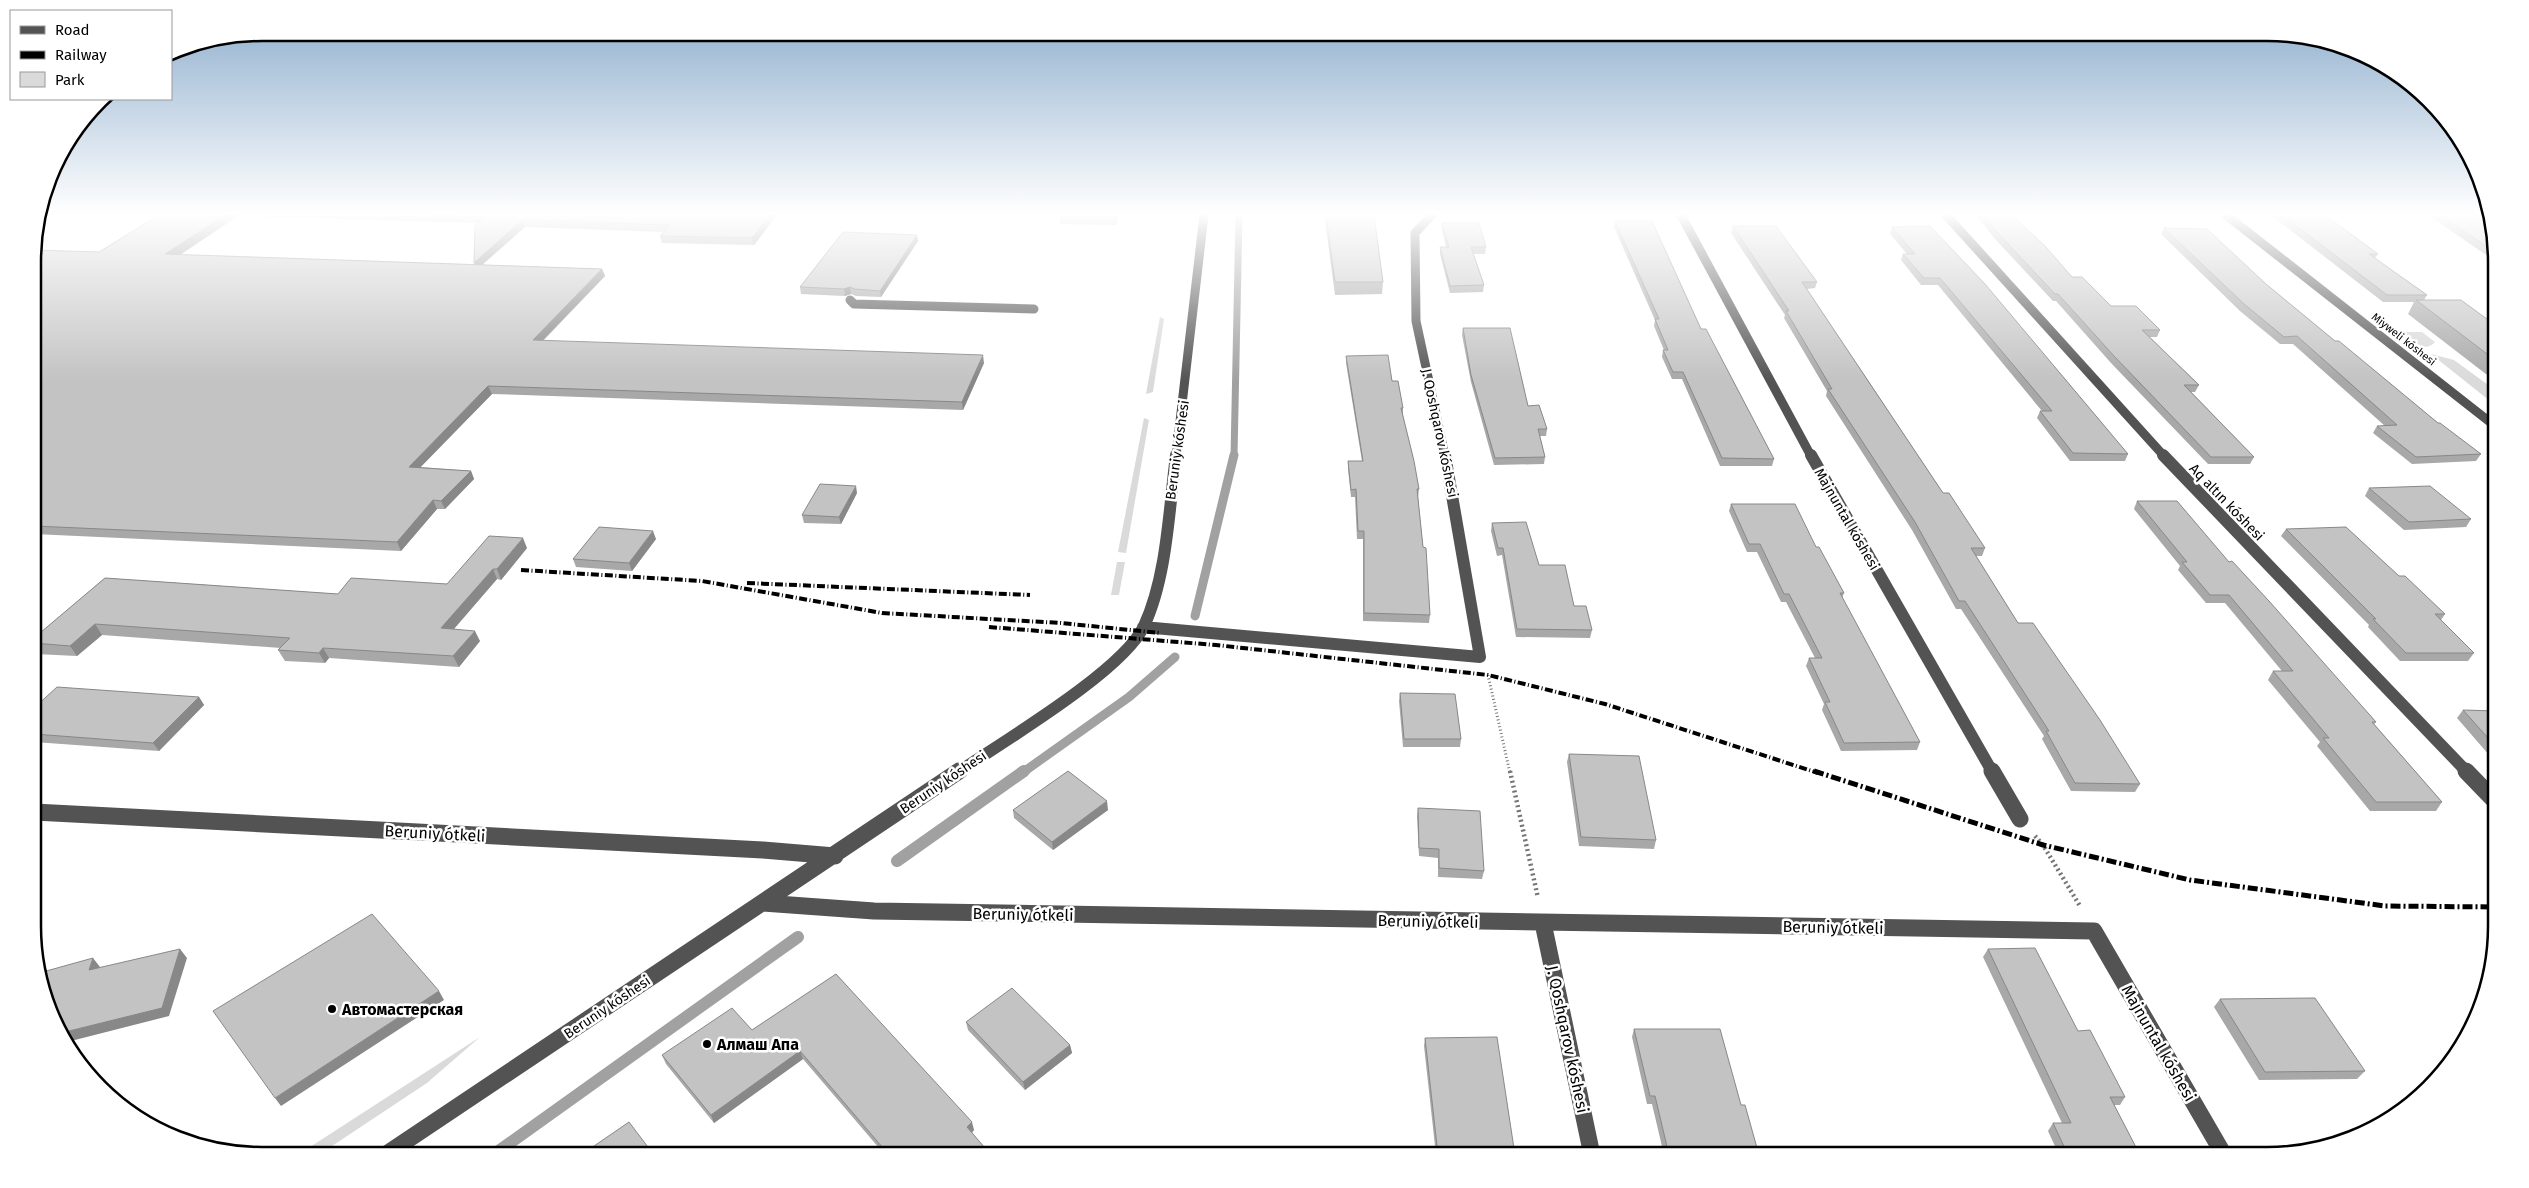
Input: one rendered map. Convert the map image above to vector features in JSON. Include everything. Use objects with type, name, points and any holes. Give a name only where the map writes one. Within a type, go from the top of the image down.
[{"type":"street","name":"Beruniy kóshesi","points":[[398,1147],[835,856],[1070,696],[1107,667],[1136,638],[1144,626],[1160,570],[1198,270]]},
{"type":"street","name":"J. Qoshqarov kóshesi","points":[[1415,270],[1416,321],[1452,483],[1480,657]]},
{"type":"street","name":"Majnuntal kóshesi","points":[[1711,270],[1828,487],[2020,819]]},
{"type":"street","name":"Aq altın kóshesi","points":[[1996,270],[2189,484],[2488,794]]},
{"type":"street","name":"Miyweli kóshesi","points":[[2297,270],[2488,421]]},
{"type":"street","points":[[850,300],[854,304],[1034,309]]},
{"type":"street","points":[[1144,626],[1480,657]]},
{"type":"street","name":"Beruniy ótkeli","points":[[41,812],[763,850],[835,856]]},
{"type":"street","name":"Beruniy ótkeli","points":[[763,903],[874,911],[2094,931]]},
{"type":"street","name":"J. Qoshqarov kóshesi","points":[[1543,923],[1590,1147]]},
{"type":"street","name":"Majnuntal kóshesi","points":[[2094,931],[2219,1147]]},
{"type":"path","points":[[1480,657],[1488,675],[1543,923]]},
{"type":"path","points":[[2020,819],[2043,844],[2094,931]]},
{"type":"green space","points":[[1160,317],[1164,319],[1153,392],[1146,394]]},
{"type":"green space","points":[[2403,332],[2422,332],[2435,342],[2427,347],[2422,346],[2414,342]]},
{"type":"green space","points":[[2431,354],[2454,360],[2488,385],[2488,399]]},
{"type":"green space","points":[[1144,418],[1149,420],[1126,553],[1118,552]]},
{"type":"green space","points":[[1117,562],[1125,562],[1119,595],[1111,595]]},
{"type":"green space","points":[[480,1037],[427,1083],[332,1146],[310,1147]]},
{"type":"building","points":[[41,270],[601,270],[533,340],[983,355],[962,402],[488,386],[409,467],[471,471],[441,501],[433,500],[397,542],[41,526]]},
{"type":"building","points":[[813,270],[894,270],[880,291],[850,287],[844,289],[800,287]]},
{"type":"building","points":[[1333,270],[1381,270],[1383,282],[1335,282]]},
{"type":"building","points":[[1446,270],[1479,270],[1484,285],[1450,286]]},
{"type":"building","points":[[1637,270],[1674,270],[1701,329],[1706,329],[1774,459],[1722,458],[1683,372],[1673,372],[1663,350],[1668,350],[1655,319],[1659,319]]},
{"type":"building","points":[[1762,270],[1809,270],[1817,282],[1802,282],[1943,493],[1949,493],[1985,548],[1971,548],[2018,623],[2033,623],[2100,720],[2140,784],[2075,783],[2046,731],[2049,731],[1965,601],[1959,601],[1915,522],[1828,389],[1832,389],[1786,311],[1789,311]]},
{"type":"building","points":[[1917,270],[1972,270],[2128,454],[2073,453],[2040,411],[2052,411],[1940,278],[1924,278]]},
{"type":"building","points":[[2033,270],[2066,270],[2072,277],[2082,277],[2111,306],[2136,306],[2160,330],[2142,330],[2199,385],[2184,385],[2254,457],[2211,457],[2114,356],[2058,294],[2055,294]]},
{"type":"building","points":[[2209,270],[2251,270],[2335,341],[2339,341],[2438,423],[2481,454],[2416,457],[2377,426],[2397,425],[2297,336],[2284,337],[2244,304]]},
{"type":"building","points":[[2355,270],[2392,270],[2427,295],[2387,295]]},
{"type":"building","points":[[2416,300],[2461,300],[2488,320],[2488,355]]},
{"type":"building","points":[[1463,328],[1510,328],[1528,406],[1539,405],[1547,429],[1538,429],[1545,457],[1495,458],[1471,375]]},
{"type":"building","points":[[1388,355],[1392,381],[1398,381],[1403,408],[1401,408],[1419,489],[1417,489],[1423,547],[1426,548],[1430,615],[1364,613],[1364,531],[1358,531],[1356,489],[1351,490],[1348,461],[1363,461],[1346,356]]},
{"type":"building","points":[[820,484],[856,486],[839,517],[802,515]]},
{"type":"building","points":[[2430,486],[2471,519],[2409,522],[2369,488]]},
{"type":"building","points":[[2137,501],[2177,501],[2229,562],[2232,561],[2269,601],[2376,722],[2372,722],[2442,802],[2376,802],[2323,738],[2329,738],[2273,671],[2293,671],[2229,595],[2210,595],[2182,562],[2187,562]]},
{"type":"building","points":[[1731,504],[1795,504],[1816,547],[1819,547],[1844,593],[1840,593],[1920,742],[1844,743],[1825,702],[1830,702],[1809,658],[1822,658],[1789,594],[1784,594],[1760,544],[1749,544]]},
{"type":"building","points":[[1526,522],[1539,565],[1565,565],[1574,606],[1586,606],[1592,630],[1517,629],[1503,548],[1498,548],[1492,523]]},
{"type":"building","points":[[599,527],[653,531],[629,563],[573,559]]},
{"type":"building","points":[[2346,527],[2399,576],[2405,576],[2445,614],[2435,614],[2474,653],[2406,653],[2373,619],[2376,619],[2286,529]]},
{"type":"building","points":[[489,536],[523,538],[497,569],[493,569],[441,628],[475,631],[453,656],[323,648],[319,653],[278,650],[290,638],[95,624],[70,646],[41,644],[41,632],[105,578],[338,594],[351,578],[447,584]]},
{"type":"building","points":[[57,687],[199,697],[153,743],[41,735],[41,702]]},
{"type":"building","points":[[1400,693],[1455,694],[1461,739],[1404,739]]},
{"type":"building","points":[[2463,710],[2488,711],[2488,738]]},
{"type":"building","points":[[1569,754],[1639,756],[1656,840],[1581,837]]},
{"type":"building","points":[[1068,771],[1107,801],[1052,842],[1013,810]]},
{"type":"building","points":[[1418,808],[1480,811],[1484,871],[1439,868],[1439,849],[1419,848]]},
{"type":"building","name":"Автомастерская","points":[[372,914],[439,991],[275,1098],[213,1011]]},
{"type":"building","points":[[2035,948],[2078,1031],[2090,1030],[2125,1097],[2110,1097],[2136,1147],[2064,1147],[2053,1123],[2071,1123],[1988,949]]},
{"type":"building","points":[[180,949],[162,1008],[68,1031],[53,997],[46,971],[93,958],[89,970]]},
{"type":"building","points":[[836,974],[972,1122],[967,1127],[984,1147],[882,1147],[800,1051],[711,1115],[662,1055],[732,1008],[752,1030]]},
{"type":"building","points":[[1012,988],[1070,1045],[1023,1082],[966,1022]]},
{"type":"building","points":[[2315,998],[2365,1071],[2265,1072],[2220,999]]},
{"type":"building","points":[[1634,1029],[1720,1029],[1741,1105],[1745,1105],[1757,1147],[1667,1147],[1655,1096],[1650,1096]]},
{"type":"building","points":[[1497,1037],[1514,1147],[1437,1147],[1425,1038]]},
{"type":"building","points":[[629,1122],[648,1147],[593,1147]]},
{"type":"waterway","points":[[1234,456],[1238,270]]},
{"type":"waterway","points":[[1195,616],[1234,455]]},
{"type":"waterway","points":[[1022,773],[1129,697],[1175,657]]},
{"type":"waterway","points":[[897,861],[1024,771]]},
{"type":"waterway","points":[[504,1147],[798,937]]},
{"type":"railway","points":[[521,570],[702,581],[882,613],[1061,623],[1160,633]]},
{"type":"railway","points":[[747,583],[1030,595]]},
{"type":"railway","points":[[989,627],[1216,645],[1488,675],[1605,704],[1818,773]]},
{"type":"railway","points":[[1814,771],[2043,845],[2190,880],[2385,906],[2488,907]]},
{"type":"place","name":"Автомастерская","points":[[332,1009]]},
{"type":"place","name":"Алмаш Апа","points":[[707,1044]]}]
